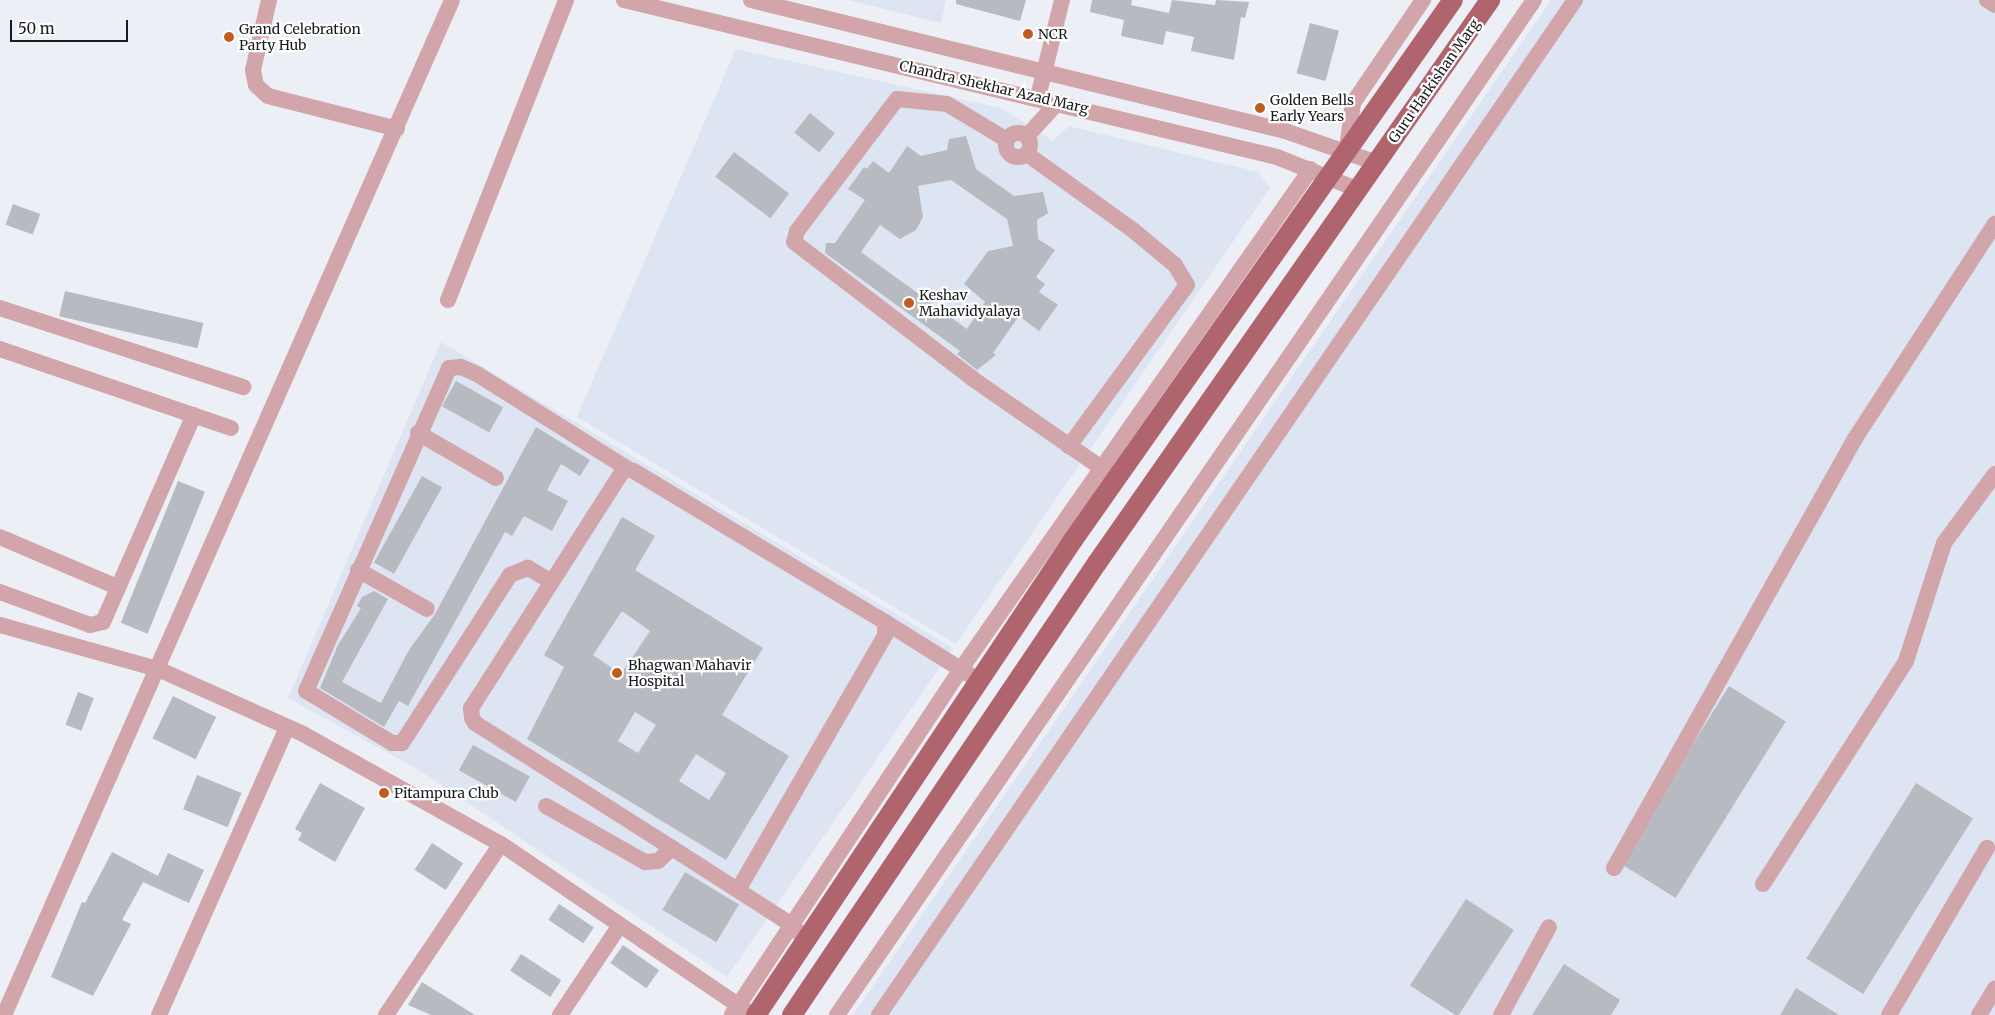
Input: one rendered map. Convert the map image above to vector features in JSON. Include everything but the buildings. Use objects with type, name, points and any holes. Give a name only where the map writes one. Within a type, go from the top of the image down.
[{"type":"main road","points":[[744,1013],[806,940],[979,680],[1109,474],[1320,173],[1347,149],[1453,0]]},
{"type":"main road","name":"Guru Harkishan Marg","points":[[792,1015],[833,959],[1097,563],[1490,0]]},
{"type":"main road","points":[[806,940],[833,959]]},
{"type":"street","points":[[269,0],[253,70],[256,85],[268,96],[397,129]]},
{"type":"street","points":[[4,1015],[397,129],[452,0]]},
{"type":"street","points":[[448,300],[566,0]]},
{"type":"street","name":"Chandra Shekhar Azad Marg","points":[[624,0],[1058,102],[1320,173],[1358,190]]},
{"type":"street","name":"Chandra Shekhar Azad Marg","points":[[751,0],[1347,149],[1378,162]]},
{"type":"street","points":[[1038,97],[1062,0]]},
{"type":"street","points":[[1347,149],[1353,103],[1423,0]]},
{"type":"street","points":[[837,1015],[1534,0]]},
{"type":"street","points":[[879,1015],[1575,0]]},
{"type":"street","points":[[1987,0],[1995,5]]},
{"type":"street","points":[[0,625],[158,669],[287,727],[501,844],[744,1013],[792,925],[961,669],[1109,474],[1068,446],[973,379],[794,242],[802,223],[897,99],[948,104],[1007,140],[1011,155],[1027,154],[1134,232],[1175,265],[1187,285],[1068,446]]},
{"type":"street","points":[[1027,154],[1027,136],[1058,102]]},
{"type":"street","points":[[1007,140],[1016,133],[1027,136]]},
{"type":"street","points":[[1614,868],[1854,440],[1995,224]]},
{"type":"street","points":[[0,308],[243,386]]},
{"type":"street","points":[[0,349],[231,428]]},
{"type":"street","points":[[550,581],[528,568],[510,575],[409,736],[402,743],[392,743],[306,691],[444,373],[460,367],[979,680]]},
{"type":"street","points":[[88,649],[98,626],[106,619],[117,587],[194,415]]},
{"type":"street","points":[[418,433],[496,478]]},
{"type":"street","points":[[628,469],[621,471],[550,581],[471,708],[472,718],[792,925],[806,940]]},
{"type":"street","points":[[1763,884],[1906,661],[1944,543],[1995,474]]},
{"type":"street","points":[[0,537],[117,587]]},
{"type":"street","points":[[358,570],[427,609]]},
{"type":"street","points":[[0,592],[98,626]]},
{"type":"street","points":[[738,890],[885,635],[885,622]]},
{"type":"street","points":[[159,1015],[287,727]]},
{"type":"street","points":[[546,806],[645,862],[658,861],[672,848]]},
{"type":"street","points":[[386,1015],[501,844]]},
{"type":"street","points":[[1889,1015],[1987,848]]},
{"type":"street","points":[[560,1015],[620,925]]},
{"type":"street","points":[[1501,1015],[1549,927]]},
{"type":"street","points":[[1979,1015],[1995,988]]},
{"type":"shaded area","points":[[848,0],[946,0],[941,23]]},
{"type":"shaded area","points":[[1551,0],[1995,0],[1995,1015],[853,1015]]},
{"type":"shaded area","name":"Keshav Mahavidyalaya","points":[[736,49],[1001,108],[1053,141],[1069,126],[1258,172],[1270,188],[956,644],[577,417]]},
{"type":"shaded area","name":"Bhagwan Mahavir Hospital","points":[[441,342],[953,648],[727,977],[419,770],[288,698]]},
{"type":"place","name":"NCR","points":[[1028,34]]},
{"type":"place","name":"Grand Celebration Party Hub","points":[[229,37]]},
{"type":"place","name":"Golden Bells Early Years","points":[[1260,108]]},
{"type":"place","name":"Keshav Mahavidyalaya","points":[[909,303]]},
{"type":"place","name":"Bhagwan Mahavir Hospital","points":[[617,673]]},
{"type":"place","name":"Pitampura Club","points":[[384,793]]}]
